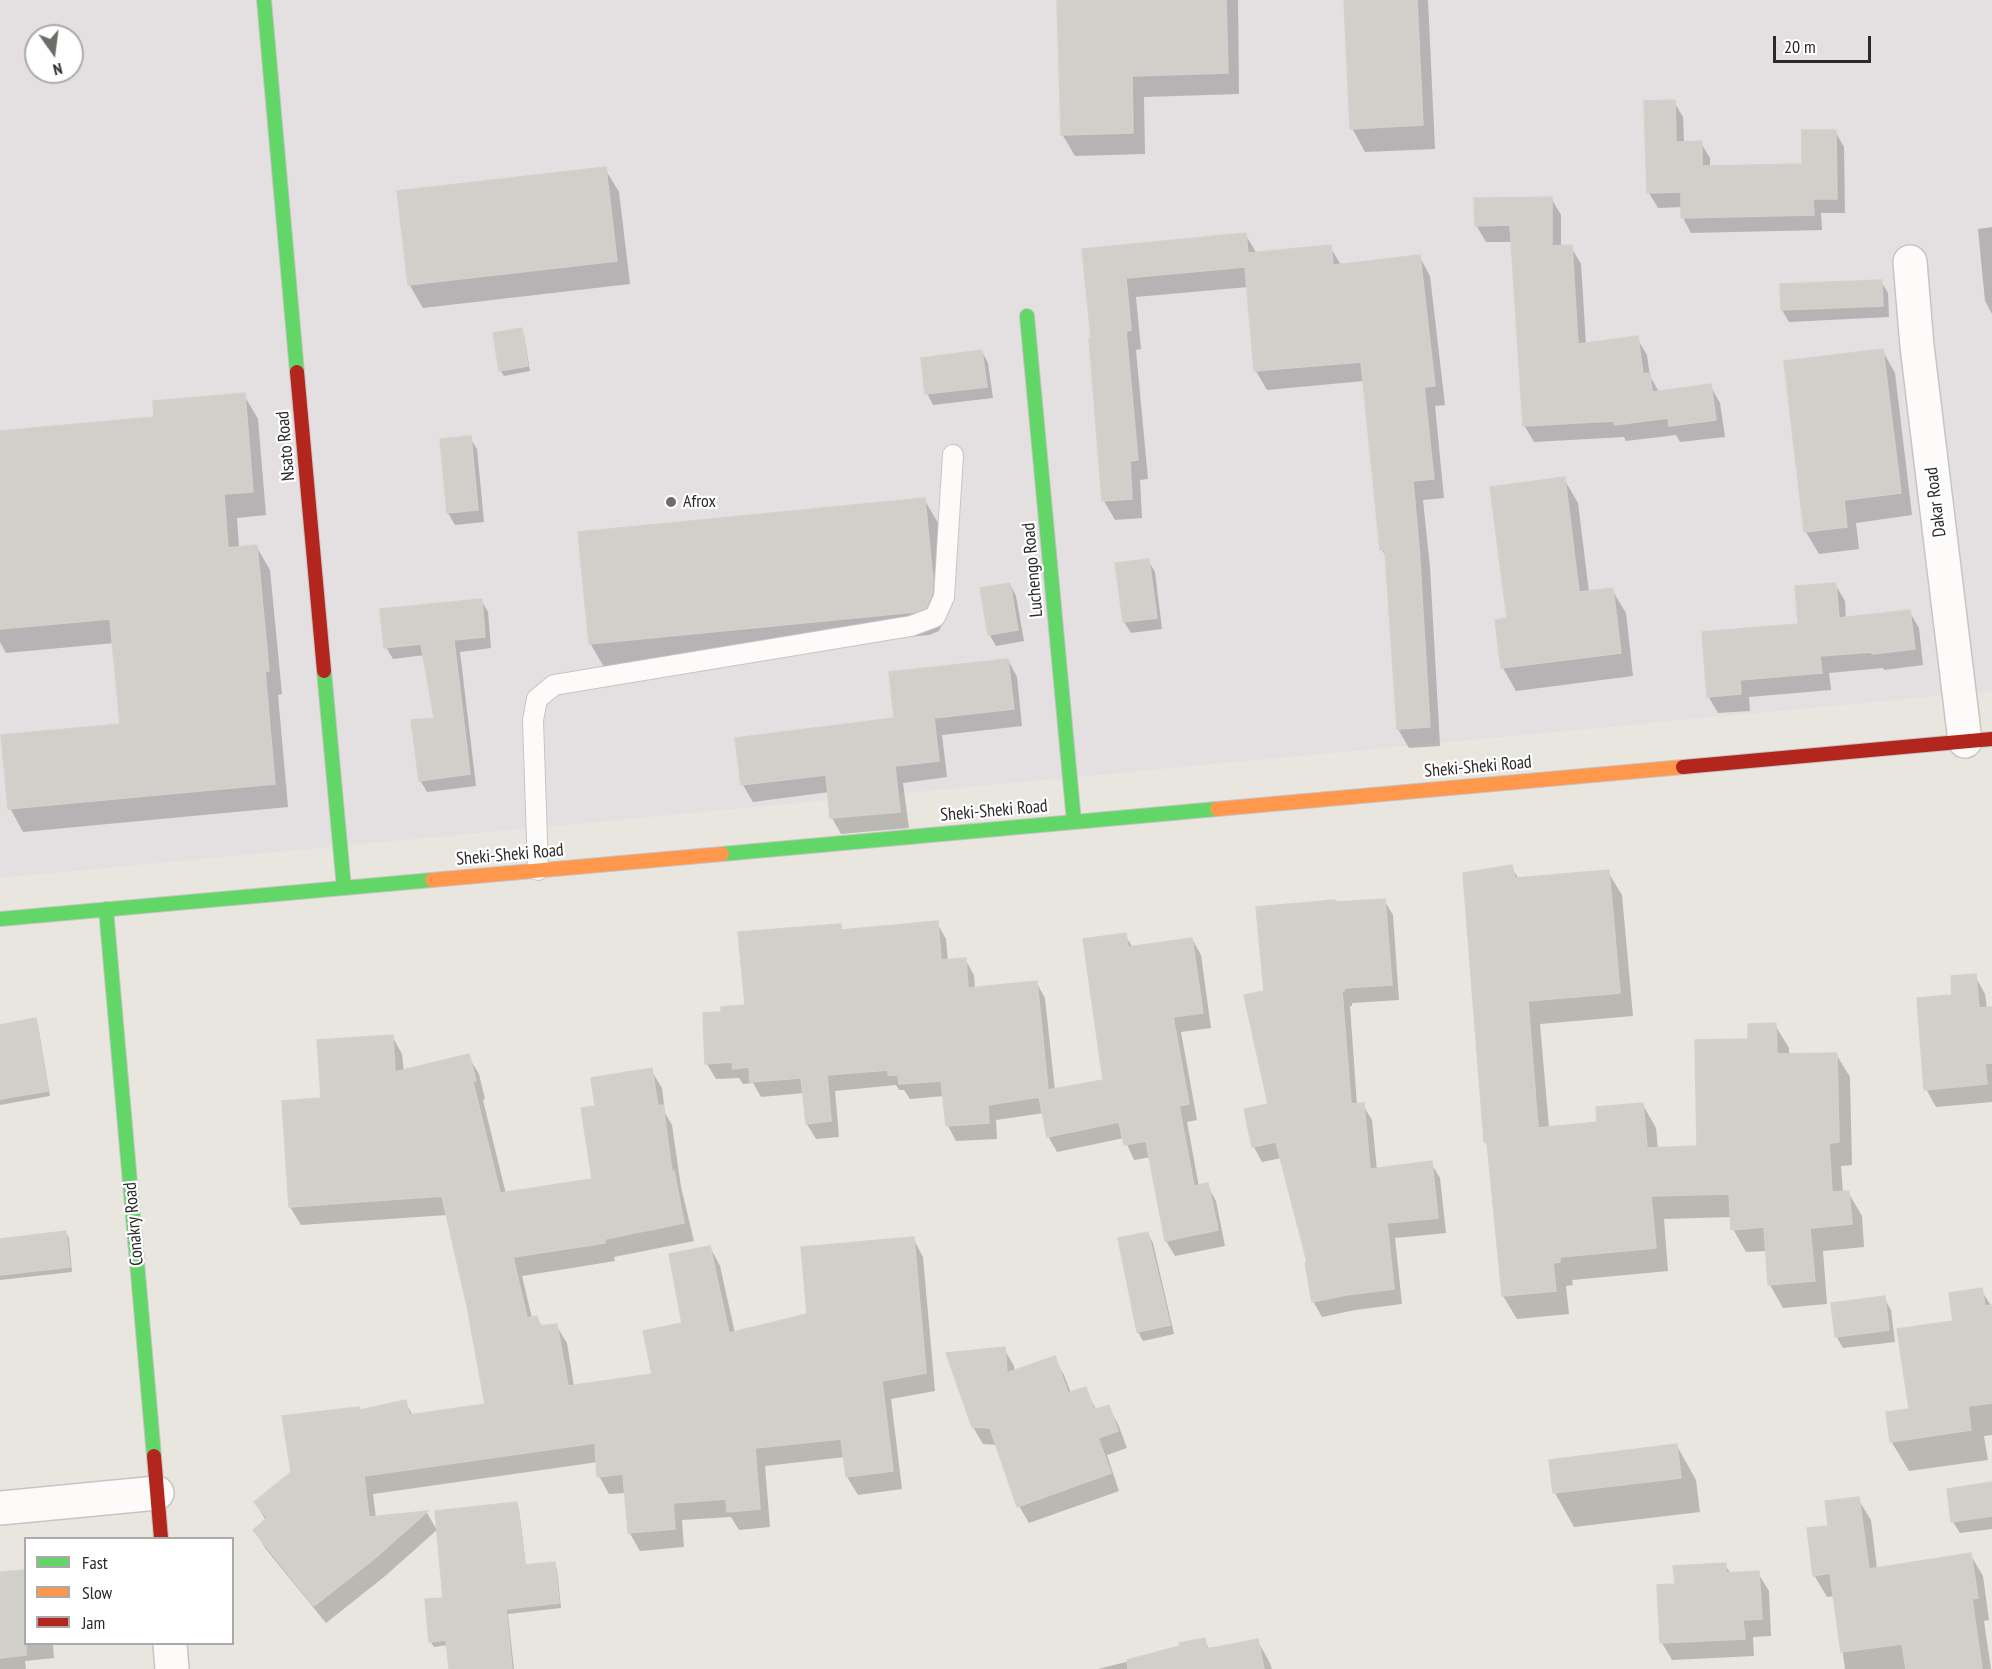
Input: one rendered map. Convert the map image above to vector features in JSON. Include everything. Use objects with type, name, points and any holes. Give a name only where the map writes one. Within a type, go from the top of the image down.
[{"type":"street","name":"Nsato Road","points":[[264,0],[344,888]]},
{"type":"street","name":"Dakar Road","points":[[1910,262],[1917,346],[1978,740]]},
{"type":"street","name":"Luchengo Road","points":[[1027,316],[1074,822]]},
{"type":"street","name":"Sheki-Sheki Road","points":[[0,919],[1978,740]]},
{"type":"street","name":"Conakry Road","points":[[106,909],[161,1537]]},
{"type":"street","points":[[0,1508],[157,1493]]},
{"type":"street","points":[[170,1645],[172,1669]]},
{"type":"lane","points":[[538,870],[533,720],[537,699],[554,685],[911,626],[935,617],[944,597],[953,455]]},
{"type":"shaded area","points":[[0,0],[1992,0],[1992,691],[0,878]]},
{"type":"building","points":[[1057,0],[1226,0],[1228,73],[1132,76],[1133,133],[1061,135]]},
{"type":"building","points":[[1344,0],[1417,0],[1423,125],[1350,129]]},
{"type":"building","points":[[1675,100],[1676,142],[1702,141],[1702,166],[1802,164],[1802,130],[1836,130],[1837,199],[1813,199],[1814,215],[1681,218],[1681,192],[1647,193],[1644,101]]},
{"type":"building","points":[[606,167],[617,261],[408,285],[397,191]]},
{"type":"building","points":[[1552,197],[1552,246],[1572,245],[1578,344],[1638,336],[1643,374],[1650,373],[1652,392],[1711,384],[1716,420],[1669,426],[1668,418],[1615,425],[1614,421],[1523,426],[1510,225],[1475,226],[1474,198]]},
{"type":"building","points":[[1246,233],[1248,253],[1331,245],[1333,265],[1420,255],[1435,386],[1424,387],[1434,479],[1413,481],[1430,727],[1397,729],[1385,550],[1380,550],[1361,362],[1254,371],[1245,267],[1126,278],[1131,330],[1126,331],[1138,460],[1130,461],[1132,499],[1102,501],[1089,338],[1091,338],[1082,249]]},
{"type":"building","points":[[1882,280],[1883,306],[1781,310],[1780,284]]},
{"type":"building","points":[[522,328],[528,366],[499,371],[493,333]]},
{"type":"building","points":[[1883,349],[1901,493],[1844,500],[1847,527],[1804,532],[1784,361]]},
{"type":"building","points":[[982,350],[987,387],[925,394],[921,358]]},
{"type":"building","points":[[245,393],[253,492],[224,494],[228,548],[257,545],[269,671],[265,671],[275,784],[8,809],[1,735],[120,724],[110,619],[0,629],[0,431],[154,417],[153,401]]},
{"type":"building","points":[[471,436],[478,510],[447,513],[440,439]]},
{"type":"building","points":[[1565,477],[1579,592],[1613,588],[1621,653],[1501,668],[1495,620],[1507,618],[1490,487]]},
{"type":"building","points":[[925,498],[933,582],[932,594],[926,608],[915,612],[589,644],[578,532]]},
{"type":"building","points":[[1149,559],[1157,618],[1123,622],[1115,563]]},
{"type":"building","points":[[1010,583],[1018,630],[988,635],[980,588]]},
{"type":"building","points":[[1836,583],[1839,618],[1910,610],[1915,649],[1872,654],[1872,652],[1820,656],[1822,673],[1740,680],[1741,694],[1707,697],[1702,632],[1798,624],[1795,586]]},
{"type":"building","points":[[482,599],[485,637],[454,640],[470,774],[419,781],[411,720],[434,718],[421,644],[384,648],[380,609]]},
{"type":"building","points":[[1008,659],[1014,709],[934,718],[939,761],[895,766],[900,812],[830,818],[826,775],[741,785],[735,738],[894,718],[889,672]]},
{"type":"building","points":[[1512,865],[1515,878],[1609,870],[1620,993],[1528,1001],[1538,1128],[1597,1122],[1596,1107],[1643,1103],[1647,1148],[1697,1146],[1695,1040],[1748,1039],[1748,1024],[1776,1023],[1777,1054],[1837,1053],[1839,1142],[1829,1143],[1832,1192],[1849,1191],[1852,1224],[1810,1228],[1815,1281],[1768,1285],[1764,1227],[1731,1230],[1729,1194],[1651,1196],[1656,1248],[1560,1257],[1560,1262],[1553,1263],[1556,1291],[1502,1296],[1487,1142],[1484,1142],[1463,873]]},
{"type":"building","points":[[1385,899],[1392,985],[1344,988],[1342,991],[1351,1104],[1364,1103],[1370,1169],[1432,1161],[1438,1218],[1387,1223],[1394,1289],[1312,1302],[1305,1263],[1307,1262],[1276,1142],[1252,1147],[1244,1109],[1268,1104],[1244,995],[1264,991],[1256,907],[1335,900],[1336,902]]},
{"type":"building","points":[[938,921],[941,960],[966,958],[968,988],[1037,981],[1048,1090],[1103,1080],[1083,939],[1126,933],[1128,947],[1192,938],[1203,1013],[1173,1017],[1189,1104],[1179,1106],[1194,1186],[1208,1183],[1218,1230],[1165,1241],[1146,1141],[1124,1145],[1119,1122],[1047,1137],[1039,1097],[988,1105],[989,1123],[946,1126],[941,1081],[899,1084],[898,1075],[888,1075],[888,1070],[827,1075],[831,1121],[806,1124],[801,1078],[750,1082],[749,1067],[733,1069],[732,1062],[705,1064],[703,1013],[721,1012],[721,1007],[745,1005],[738,932],[841,924],[841,930]]},
{"type":"building","points":[[1976,974],[1979,1008],[1992,1007],[1992,1063],[1985,1063],[1987,1084],[1924,1090],[1917,998],[1952,995],[1951,976]]},
{"type":"building","points":[[36,1018],[48,1091],[0,1099],[0,1025]]},
{"type":"building","points":[[393,1035],[395,1072],[469,1054],[476,1081],[473,1082],[500,1193],[592,1179],[581,1108],[595,1106],[591,1078],[652,1068],[658,1106],[663,1105],[672,1172],[674,1171],[684,1223],[605,1239],[605,1243],[513,1257],[527,1318],[537,1316],[540,1326],[557,1324],[568,1386],[652,1374],[643,1331],[682,1323],[669,1254],[710,1246],[729,1333],[807,1314],[801,1247],[914,1237],[926,1373],[882,1381],[893,1471],[846,1477],[841,1439],[755,1448],[760,1509],[727,1512],[726,1499],[673,1503],[675,1529],[628,1533],[623,1474],[597,1477],[595,1443],[364,1476],[369,1517],[428,1511],[374,1559],[314,1606],[253,1530],[267,1518],[254,1502],[291,1472],[282,1416],[359,1407],[360,1410],[406,1400],[409,1415],[485,1404],[467,1306],[442,1196],[289,1207],[282,1101],[321,1098],[317,1040]]},
{"type":"building","points":[[66,1231],[70,1267],[0,1275],[0,1239]]},
{"type":"building","points":[[1148,1232],[1170,1325],[1137,1332],[1118,1238]]},
{"type":"building","points":[[1982,1288],[1985,1306],[1992,1305],[1992,1403],[1968,1406],[1971,1430],[1890,1442],[1886,1412],[1909,1409],[1897,1329],[1953,1321],[1949,1293]]},
{"type":"building","points":[[1885,1296],[1889,1330],[1835,1337],[1831,1303]]},
{"type":"building","points":[[1005,1347],[1007,1373],[1055,1356],[1068,1393],[1086,1387],[1094,1410],[1109,1405],[1118,1431],[1098,1438],[1111,1473],[1017,1507],[990,1428],[972,1427],[946,1353]]},
{"type":"building","points":[[1677,1444],[1681,1478],[1553,1493],[1549,1460]]},
{"type":"building","points":[[1992,1482],[1992,1516],[1951,1522],[1947,1489]]},
{"type":"building","points":[[1859,1497],[1869,1569],[1971,1553],[1978,1598],[1972,1599],[1982,1669],[1906,1669],[1902,1644],[1841,1652],[1830,1573],[1813,1576],[1807,1528],[1828,1526],[1825,1501]]},
{"type":"building","points":[[517,1502],[525,1565],[555,1562],[559,1603],[506,1609],[512,1669],[449,1669],[446,1640],[429,1642],[425,1599],[443,1598],[435,1511]]},
{"type":"building","points":[[1726,1563],[1726,1573],[1759,1571],[1762,1619],[1743,1620],[1745,1639],[1660,1643],[1657,1585],[1675,1584],[1673,1566]]},
{"type":"building","points":[[24,1570],[26,1655],[0,1658],[0,1572]]},
{"type":"building","points":[[1205,1638],[1207,1649],[1258,1639],[1264,1669],[1128,1669],[1127,1660],[1180,1646],[1179,1643]]},
{"type":"traffic: fast","points":[[264,0],[297,372]]},
{"type":"traffic: fast","points":[[1027,316],[1074,822]]},
{"type":"traffic: fast","points":[[324,671],[344,888]]},
{"type":"traffic: fast","points":[[722,854],[1217,809]]},
{"type":"traffic: fast","points":[[0,919],[432,880]]},
{"type":"traffic: fast","points":[[106,909],[154,1456]]},
{"type":"traffic: slow","points":[[1217,809],[1683,767]]},
{"type":"traffic: slow","points":[[432,880],[722,854]]},
{"type":"traffic: jam","points":[[297,372],[324,671]]},
{"type":"traffic: jam","points":[[1683,767],[1992,739]]},
{"type":"traffic: jam","points":[[154,1456],[161,1537]]},
{"type":"place","name":"Afrox","points":[[671,502]]}]
